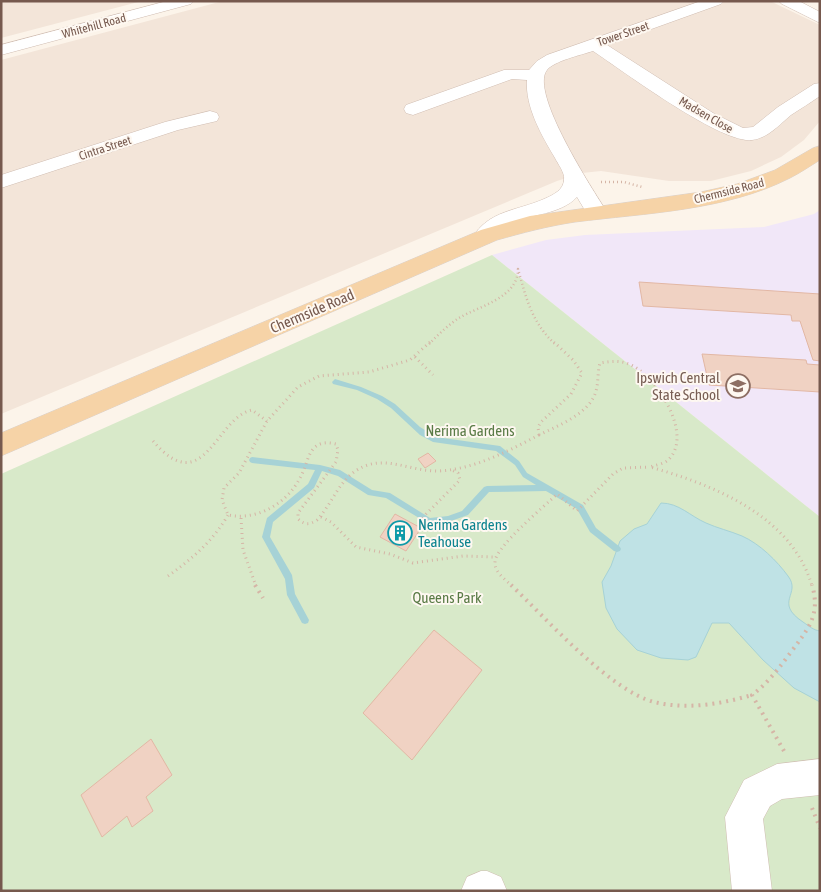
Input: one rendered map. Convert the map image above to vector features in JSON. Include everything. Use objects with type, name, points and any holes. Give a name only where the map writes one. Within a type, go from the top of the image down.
[{"type":"main road","name":"Chermside Road","points":[[632,210],[749,188],[788,173],[820,152]]},
{"type":"main road","name":"Chermside Road","points":[[1,445],[483,238],[537,220],[596,212],[667,211],[729,206],[776,195],[806,183]]},
{"type":"street","points":[[124,1],[135,15]]},
{"type":"street","name":"Whitehill Road","points":[[1,50],[186,1]]},
{"type":"street","name":"Tower Street","points":[[536,75],[538,69],[549,61],[716,1]]},
{"type":"street","points":[[787,1],[820,18]]},
{"type":"street","name":"Madsen Close","points":[[594,44],[732,132],[752,134],[760,131],[785,111],[820,88]]},
{"type":"street","points":[[413,109],[510,74],[536,75],[535,84],[544,119],[553,139],[596,212]]},
{"type":"street","name":"Cintra Street","points":[[1,182],[172,126],[210,117]]},
{"type":"street","points":[[483,238],[505,218],[565,197],[574,185],[575,176]]},
{"type":"street","points":[[752,891],[744,817],[757,793],[777,782],[810,777]]},
{"type":"street","points":[[480,891],[487,891]]},
{"type":"path","points":[[596,183],[624,182],[645,189]]},
{"type":"path","points":[[538,435],[538,428],[541,422],[573,393],[580,384],[582,373],[575,360],[541,330],[535,321],[518,270],[518,279],[511,288],[497,299],[457,318],[416,357],[381,370],[312,378],[289,395],[266,421],[239,473],[224,488],[222,500],[228,515],[241,518],[254,516],[275,505],[292,490],[302,475],[312,450],[331,442],[339,448],[336,462],[298,513],[298,519],[301,523],[307,525],[321,517],[341,485],[357,470],[374,462],[382,461],[438,471],[493,459],[512,450],[579,412],[589,403],[594,394],[600,363],[608,359],[619,360],[640,369],[654,383],[669,407],[675,422],[677,439],[672,455],[668,460],[650,467],[623,468],[595,492],[577,511],[557,494],[495,557],[494,564],[499,573],[566,638],[621,686],[632,693],[645,699],[660,702],[704,705],[733,701],[752,695],[765,687],[776,675],[789,654],[810,627],[815,602],[809,570],[788,540],[758,515],[697,482],[650,467]]},
{"type":"path","points":[[416,357],[433,376]]},
{"type":"path","points":[[153,441],[167,457],[177,462],[186,463],[212,448],[233,421],[249,410],[252,410],[266,421]]},
{"type":"path","points":[[419,525],[425,515],[460,480],[458,473],[450,469]]},
{"type":"path","points":[[168,576],[204,548],[222,527],[228,515]]},
{"type":"path","points":[[321,517],[337,528],[356,547],[390,554],[413,563],[463,556],[495,557]]},
{"type":"path","points":[[241,518],[242,550],[250,576],[263,598]]},
{"type":"path","points":[[752,695],[810,777],[820,828]]},
{"type":"shaded area","points":[[1,1],[142,1],[1,38]]},
{"type":"shaded area","points":[[223,1],[770,1],[820,25],[820,121],[804,140],[781,157],[751,171],[711,181],[669,181],[601,171],[582,173],[557,181],[1,414],[1,60]]},
{"type":"shaded area","name":"Ipswich Central State School","points":[[820,210],[820,517],[492,255],[546,240],[585,235],[764,227],[814,214]]},
{"type":"green space","name":"Queens Park","points":[[492,255],[820,517],[820,891],[1,891],[1,474]]},
{"type":"water","points":[[661,503],[673,505],[706,523],[749,539],[768,553],[784,570],[791,582],[792,588],[789,603],[790,609],[803,622],[813,629],[820,631],[820,702],[794,688],[763,660],[729,623],[712,623],[696,657],[688,660],[661,658],[637,650],[617,629],[606,608],[602,582],[611,566],[620,541],[634,529],[647,524]]},
{"type":"building","points":[[639,282],[820,294],[820,361],[813,360],[800,321],[792,321],[791,315],[643,306]]},
{"type":"building","points":[[702,354],[806,360],[807,364],[820,365],[820,392],[709,385]]},
{"type":"building","points":[[428,453],[436,461],[425,468],[418,459]]},
{"type":"building","name":"Nerima Gardens Teahouse","points":[[395,514],[421,528],[406,551],[380,537]]},
{"type":"building","points":[[434,630],[482,670],[412,760],[363,713]]},
{"type":"building","points":[[151,739],[172,775],[146,797],[153,811],[132,827],[127,816],[102,837],[81,795]]},
{"type":"waterway","points":[[335,382],[358,388],[379,397],[393,406],[412,425],[435,440],[498,448],[517,463],[525,475],[580,507],[593,530],[617,549]]},
{"type":"waterway","points":[[252,460],[320,468]]},
{"type":"waterway","points":[[305,620],[291,595],[289,578],[266,537],[270,520],[311,486],[320,468]]},
{"type":"waterway","points":[[320,468],[340,473],[371,493],[387,495],[429,521],[448,519],[465,513],[487,489],[545,488]]},
{"type":"place","name":"Ipswich Central State School","points":[[738,386]]},
{"type":"place","name":"Nerima Gardens Teahouse","points":[[400,533]]},
{"type":"park label","name":"Nerima Gardens","points":[[470,430]]}]
